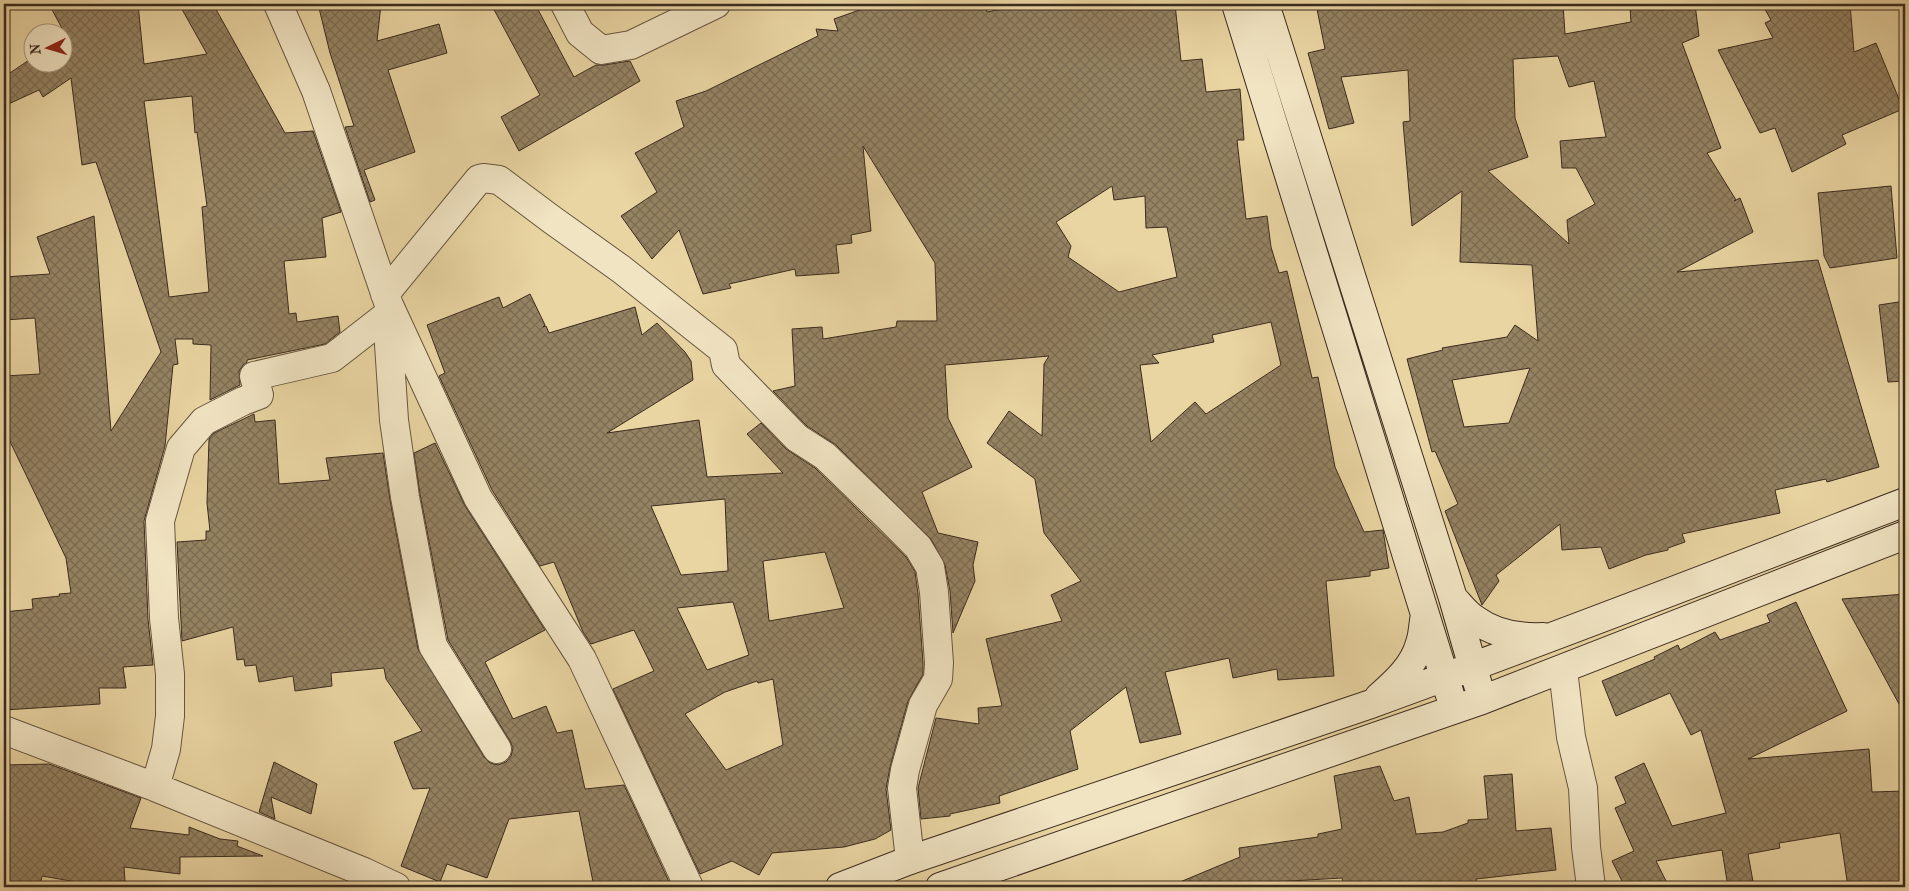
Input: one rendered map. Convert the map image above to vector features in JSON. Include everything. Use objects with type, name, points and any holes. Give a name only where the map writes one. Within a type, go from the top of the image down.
[{"type":"street","points":[[565,4],[580,34],[602,50],[631,45],[713,4]]},
{"type":"street","points":[[1236,4],[1454,710]]},
{"type":"street","points":[[1265,4],[1453,598],[1482,700]]},
{"type":"street","points":[[279,6],[316,91],[387,305],[478,498],[582,659],[690,887]]},
{"type":"street","points":[[155,787],[166,749],[170,716],[170,674],[164,618],[160,520],[181,448],[204,421],[259,395],[254,376],[332,358],[387,305],[479,180],[483,178],[500,180],[621,269],[723,350],[726,365],[796,438],[825,456],[918,547],[930,568],[933,584],[939,663],[938,679],[923,705],[905,770],[902,788],[910,860]]},
{"type":"street","points":[[387,305],[394,420],[404,488],[433,646],[497,749]]},
{"type":"street","points":[[840,887],[910,860],[1371,704],[1555,637],[1905,502]]},
{"type":"street","points":[[949,886],[1482,700],[1905,535]]},
{"type":"street","points":[[1453,598],[1475,620],[1495,630],[1522,638],[1555,637]]},
{"type":"street","points":[[1371,704],[1394,684],[1409,666],[1420,644],[1425,612]]},
{"type":"street","points":[[1563,670],[1572,737],[1583,788],[1586,847],[1591,887]]},
{"type":"street","points":[[4,730],[155,787],[355,868],[396,887]]},
{"type":"building","points":[[49,4],[138,4],[144,64],[207,54],[179,4],[213,4],[285,133],[313,131],[341,212],[322,218],[326,257],[284,261],[289,314],[296,313],[297,322],[338,316],[340,332],[325,344],[247,360],[239,371],[240,385],[210,400],[211,345],[193,344],[193,339],[175,339],[178,364],[173,365],[165,446],[144,521],[148,619],[153,665],[123,667],[126,688],[99,688],[100,704],[4,710],[4,612],[33,609],[32,599],[71,593],[66,558],[4,429],[4,376],[40,374],[35,318],[4,320],[4,277],[50,274],[37,237],[94,216],[111,431],[161,352],[96,162],[82,165],[71,78],[43,97],[39,90],[4,106],[4,77],[22,65],[22,72],[72,72],[72,22],[59,22]],"holes":[[[192,96],[195,133],[197,132],[207,206],[202,207],[209,292],[169,297],[144,101]]]},
{"type":"building","points":[[318,4],[381,4],[377,41],[439,24],[447,53],[388,70],[415,152],[364,170],[375,200],[370,202],[345,127],[354,126],[330,53]]},
{"type":"building","points":[[491,4],[535,4],[574,77],[596,65],[630,61],[640,81],[519,151],[501,117],[540,95]]},
{"type":"building","points":[[882,4],[985,4],[987,12],[1028,4],[1175,4],[1181,61],[1202,59],[1206,92],[1240,89],[1244,140],[1237,140],[1246,219],[1267,216],[1271,247],[1279,273],[1287,271],[1312,378],[1318,377],[1335,467],[1364,532],[1383,530],[1389,568],[1370,571],[1370,576],[1326,581],[1334,676],[1278,680],[1277,669],[1233,678],[1229,658],[1165,672],[1181,734],[1140,743],[1126,687],[1070,731],[1078,769],[999,796],[1000,803],[950,814],[950,816],[921,819],[918,788],[936,718],[979,724],[978,708],[1002,706],[986,639],[1062,621],[1051,595],[1081,581],[1044,533],[1035,479],[987,443],[1009,411],[1042,436],[1044,364],[1049,356],[945,365],[948,418],[972,467],[922,492],[938,533],[978,542],[973,565],[975,581],[953,633],[950,591],[945,565],[931,539],[836,445],[807,426],[773,391],[795,386],[792,329],[822,327],[823,339],[896,327],[897,321],[937,321],[935,263],[863,146],[871,231],[851,235],[852,243],[836,245],[839,273],[796,276],[795,269],[729,284],[731,288],[703,294],[679,230],[652,259],[621,216],[657,192],[635,153],[684,127],[676,101],[706,91],[818,36],[816,29],[838,31],[834,19]],"holes":[[[1112,186],[1114,200],[1145,196],[1146,228],[1167,227],[1177,277],[1119,292],[1068,257],[1071,246],[1056,222]],[[1271,322],[1281,365],[1206,414],[1195,402],[1151,442],[1140,365],[1159,363],[1152,355],[1214,342],[1212,335]]]},
{"type":"building","points":[[1316,4],[1563,4],[1565,34],[1631,22],[1630,7],[1664,10],[1663,4],[1695,4],[1699,36],[1682,43],[1721,148],[1707,153],[1736,200],[1740,198],[1753,232],[1677,272],[1818,260],[1879,467],[1827,482],[1826,479],[1775,490],[1780,513],[1682,534],[1685,542],[1668,548],[1668,550],[1646,555],[1609,569],[1601,547],[1562,550],[1560,524],[1496,575],[1499,581],[1482,605],[1445,511],[1458,504],[1435,451],[1432,452],[1407,359],[1443,350],[1442,348],[1507,337],[1515,325],[1538,341],[1532,265],[1460,262],[1462,191],[1412,226],[1403,122],[1410,121],[1408,70],[1341,77],[1354,123],[1329,129],[1308,53],[1325,49]],"holes":[[[1558,56],[1569,87],[1594,81],[1606,137],[1560,141],[1562,168],[1576,168],[1595,204],[1567,220],[1569,244],[1488,171],[1528,157],[1515,118],[1513,59]],[[1530,368],[1509,423],[1464,427],[1452,380]]]},
{"type":"building","points":[[1762,4],[1850,4],[1854,52],[1876,43],[1903,109],[1842,135],[1846,144],[1792,172],[1775,128],[1760,133],[1718,50],[1773,38],[1765,23],[1771,20]]},
{"type":"building","points":[[1891,186],[1897,258],[1830,268],[1824,256],[1818,193]]},
{"type":"building","points":[[530,294],[545,325],[543,327],[546,326],[549,333],[635,307],[642,335],[657,323],[685,352],[691,361],[693,380],[607,433],[699,420],[707,477],[783,473],[747,434],[761,423],[786,449],[815,468],[906,557],[915,572],[923,674],[908,701],[890,767],[886,789],[891,830],[875,839],[844,847],[772,853],[759,875],[732,861],[700,874],[613,689],[654,671],[634,630],[591,644],[583,632],[554,562],[540,566],[492,490],[439,376],[445,373],[427,325],[499,297],[503,308]],"holes":[[[725,499],[728,571],[681,575],[651,506]],[[825,552],[844,608],[769,621],[763,561]],[[733,602],[749,655],[707,670],[677,608]],[[773,679],[783,745],[726,770],[685,714],[725,692],[757,681],[758,683]]]},
{"type":"building","points":[[1905,301],[1905,381],[1888,382],[1879,305]]},
{"type":"building","points":[[254,414],[255,422],[275,420],[279,484],[330,480],[326,458],[383,453],[418,649],[484,757],[490,763],[498,765],[506,762],[511,756],[513,748],[448,640],[414,453],[435,443],[465,506],[545,630],[485,662],[513,719],[546,706],[557,733],[572,730],[585,789],[624,785],[671,886],[594,887],[579,811],[509,819],[487,878],[447,864],[440,882],[401,866],[430,788],[413,789],[394,742],[422,731],[386,679],[384,668],[331,673],[332,686],[295,691],[293,676],[259,682],[256,665],[245,666],[244,659],[237,660],[233,627],[182,641],[177,542],[206,540],[206,531],[210,531],[207,503],[209,439],[214,433]]},
{"type":"building","points":[[1905,594],[1905,715],[1842,599]]},
{"type":"building","points":[[1796,602],[1847,711],[1748,759],[1869,749],[1872,792],[1905,791],[1905,887],[1848,887],[1840,833],[1779,843],[1780,848],[1748,854],[1754,887],[1728,887],[1722,850],[1656,861],[1669,887],[1625,887],[1612,861],[1634,851],[1615,808],[1626,803],[1615,777],[1644,763],[1672,826],[1726,813],[1701,730],[1691,735],[1670,693],[1616,716],[1602,681],[1655,659],[1654,657],[1678,645],[1680,650],[1715,632],[1720,640],[1770,622],[1767,615]]},
{"type":"building","points":[[274,762],[317,784],[311,814],[271,797],[275,819],[259,812]]},
{"type":"building","points":[[49,764],[141,798],[130,828],[189,835],[189,827],[220,839],[238,841],[237,846],[263,856],[180,857],[180,874],[124,867],[125,881],[88,884],[42,876],[40,887],[4,887],[4,765]]},
{"type":"building","points":[[1380,766],[1394,801],[1409,797],[1416,834],[1443,832],[1468,823],[1468,820],[1488,819],[1484,776],[1512,774],[1516,831],[1551,828],[1556,870],[1476,879],[1477,887],[1344,887],[1342,878],[1273,882],[1272,887],[1168,887],[1240,857],[1239,848],[1318,837],[1318,834],[1342,829],[1334,776]]}]
